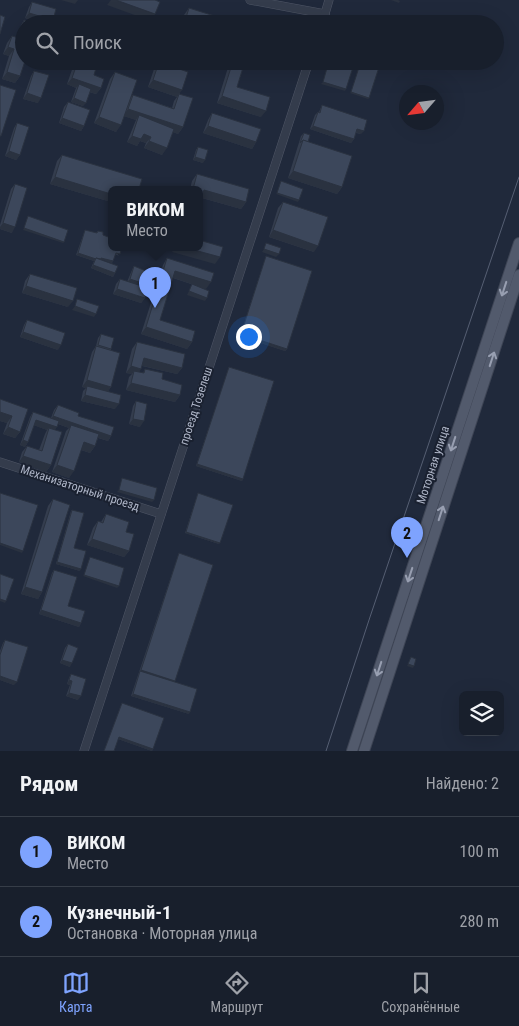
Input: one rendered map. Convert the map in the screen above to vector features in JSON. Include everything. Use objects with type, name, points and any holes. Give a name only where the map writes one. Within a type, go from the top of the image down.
[{"type":"main road","name":"Моторная улица","points":[[364,751],[477,388],[519,243]]},
{"type":"main road","name":"Моторная улица","points":[[352,751],[477,388],[519,275]]},
{"type":"street","points":[[250,0],[325,14],[329,0]]},
{"type":"street","name":"проезд Тозелеш","points":[[84,751],[306,70]]},
{"type":"street","name":"Механизаторный проезд","points":[[0,462],[161,514]]},
{"type":"building","points":[[116,0],[155,0],[160,2],[155,14]]},
{"type":"building","points":[[32,2],[56,9],[54,15],[29,13]]},
{"type":"building","points":[[189,8],[211,15],[187,15]]},
{"type":"building","points":[[0,15],[5,17],[0,34]]},
{"type":"building","points":[[12,36],[15,37],[15,70],[22,70],[20,76],[7,72],[14,49],[8,47]]},
{"type":"building","points":[[75,70],[95,70],[94,75],[104,79],[101,88],[72,78]]},
{"type":"building","points":[[156,70],[182,70],[188,72],[182,90],[153,80]]},
{"type":"building","points":[[230,70],[242,70],[237,87],[270,97],[266,111],[222,96]]},
{"type":"building","points":[[326,70],[352,70],[346,89],[323,82]]},
{"type":"building","points":[[358,70],[378,70],[369,98],[351,92]]},
{"type":"building","points":[[34,71],[49,75],[41,98],[27,93]]},
{"type":"building","points":[[115,72],[137,80],[121,125],[99,117]]},
{"type":"building","points":[[79,84],[91,89],[86,103],[74,98]]},
{"type":"building","points":[[0,85],[16,90],[1,136],[0,136]]},
{"type":"building","points":[[179,94],[193,98],[183,127],[128,109],[133,95],[174,109]]},
{"type":"building","points":[[68,102],[90,110],[84,126],[62,118]]},
{"type":"building","points":[[322,105],[367,120],[364,131],[357,129],[354,139],[313,126]]},
{"type":"building","points":[[212,113],[261,129],[256,142],[208,126]]},
{"type":"building","points":[[139,115],[174,129],[167,148],[149,141],[151,137],[144,134],[141,139],[132,136]]},
{"type":"building","points":[[17,123],[29,127],[20,155],[9,151]]},
{"type":"building","points":[[304,133],[310,135],[308,142],[303,140],[300,143]]},
{"type":"building","points":[[303,140],[352,156],[342,187],[293,171]]},
{"type":"building","points":[[198,147],[208,150],[205,160],[195,157]]},
{"type":"building","points":[[62,155],[142,179],[140,186],[108,186],[108,193],[55,177]]},
{"type":"building","points":[[197,174],[249,189],[246,202],[204,190],[203,194],[203,186],[194,186]]},
{"type":"building","points":[[281,181],[303,189],[299,200],[277,193]]},
{"type":"building","points":[[15,184],[27,188],[15,227],[3,223]]},
{"type":"building","points":[[283,202],[328,217],[318,246],[273,230]]},
{"type":"building","points":[[28,216],[68,230],[64,242],[24,228]]},
{"type":"building","points":[[85,230],[97,233],[98,231],[103,232],[103,235],[108,237],[108,251],[121,251],[120,254],[116,253],[113,261],[101,258],[96,259],[78,253]]},
{"type":"building","points":[[203,241],[223,247],[220,257],[198,251],[203,251]]},
{"type":"building","points":[[266,243],[281,248],[279,254],[264,249]]},
{"type":"building","points":[[266,256],[312,271],[287,349],[241,334]]},
{"type":"building","points":[[96,258],[118,266],[115,273],[93,265]]},
{"type":"building","points":[[167,258],[214,273],[211,282],[175,271],[160,320],[195,331],[192,342],[146,327]]},
{"type":"building","points":[[134,266],[146,271],[142,283],[130,279]]},
{"type":"building","points":[[30,274],[77,288],[73,301],[26,286]]},
{"type":"building","points":[[120,279],[148,288],[145,298],[117,289]]},
{"type":"building","points":[[192,284],[209,291],[207,298],[189,291]]},
{"type":"building","points":[[77,299],[99,306],[96,314],[75,306]]},
{"type":"building","points":[[27,320],[65,333],[61,345],[23,332]]},
{"type":"building","points":[[101,334],[114,338],[111,349],[98,345]]},
{"type":"building","points":[[137,342],[185,354],[182,368],[144,358],[141,369],[131,366]]},
{"type":"building","points":[[96,346],[120,353],[111,387],[87,380]]},
{"type":"building","points":[[229,367],[274,381],[243,479],[197,464]]},
{"type":"building","points":[[145,369],[163,373],[162,379],[182,385],[180,395],[131,383],[134,371],[144,373]]},
{"type":"building","points":[[87,386],[121,395],[119,404],[85,395]]},
{"type":"building","points":[[0,399],[28,409],[20,432],[8,427],[12,416],[0,412]]},
{"type":"building","points":[[136,401],[147,404],[144,421],[133,419]]},
{"type":"building","points":[[58,405],[79,413],[78,416],[114,427],[111,436],[53,416]]},
{"type":"building","points":[[33,412],[59,421],[57,427],[36,420],[28,442],[23,440]]},
{"type":"building","points":[[71,425],[99,434],[95,446],[84,442],[74,471],[57,465]]},
{"type":"building","points":[[49,428],[62,432],[51,465],[23,456],[27,446],[42,451]]},
{"type":"building","points":[[122,478],[157,488],[154,500],[119,490]]},
{"type":"building","points":[[0,493],[38,505],[23,551],[0,543]]},
{"type":"building","points":[[198,493],[233,505],[220,543],[186,532]]},
{"type":"building","points":[[53,499],[70,505],[42,592],[25,587]]},
{"type":"building","points":[[72,510],[84,513],[74,548],[86,551],[81,569],[57,562]]},
{"type":"building","points":[[106,514],[129,522],[126,532],[134,534],[129,551],[92,539],[98,521],[103,523]]},
{"type":"building","points":[[179,553],[213,565],[175,681],[141,670]]},
{"type":"building","points":[[90,557],[124,568],[119,586],[84,575]]},
{"type":"building","points":[[54,570],[77,577],[68,606],[85,611],[81,623],[41,610]]},
{"type":"building","points":[[0,574],[14,579],[6,601],[0,599]]},
{"type":"building","points":[[5,640],[28,647],[17,682],[0,676],[0,655]]},
{"type":"building","points":[[68,644],[78,648],[72,663],[62,660]]},
{"type":"building","points":[[411,657],[416,659],[414,666],[408,664]]},
{"type":"building","points":[[140,671],[197,689],[190,712],[133,694]]},
{"type":"building","points":[[71,674],[86,679],[81,696],[69,693],[72,681],[69,680]]},
{"type":"building","points":[[122,703],[164,718],[153,749],[119,737],[114,751],[104,751]]},
{"type":"tram line","points":[[326,751],[519,177]]},
{"type":"place","name":"ВИКОМ","points":[[155,308]]},
{"type":"place","name":"Кузнечный-1","points":[[407,558]]}]
